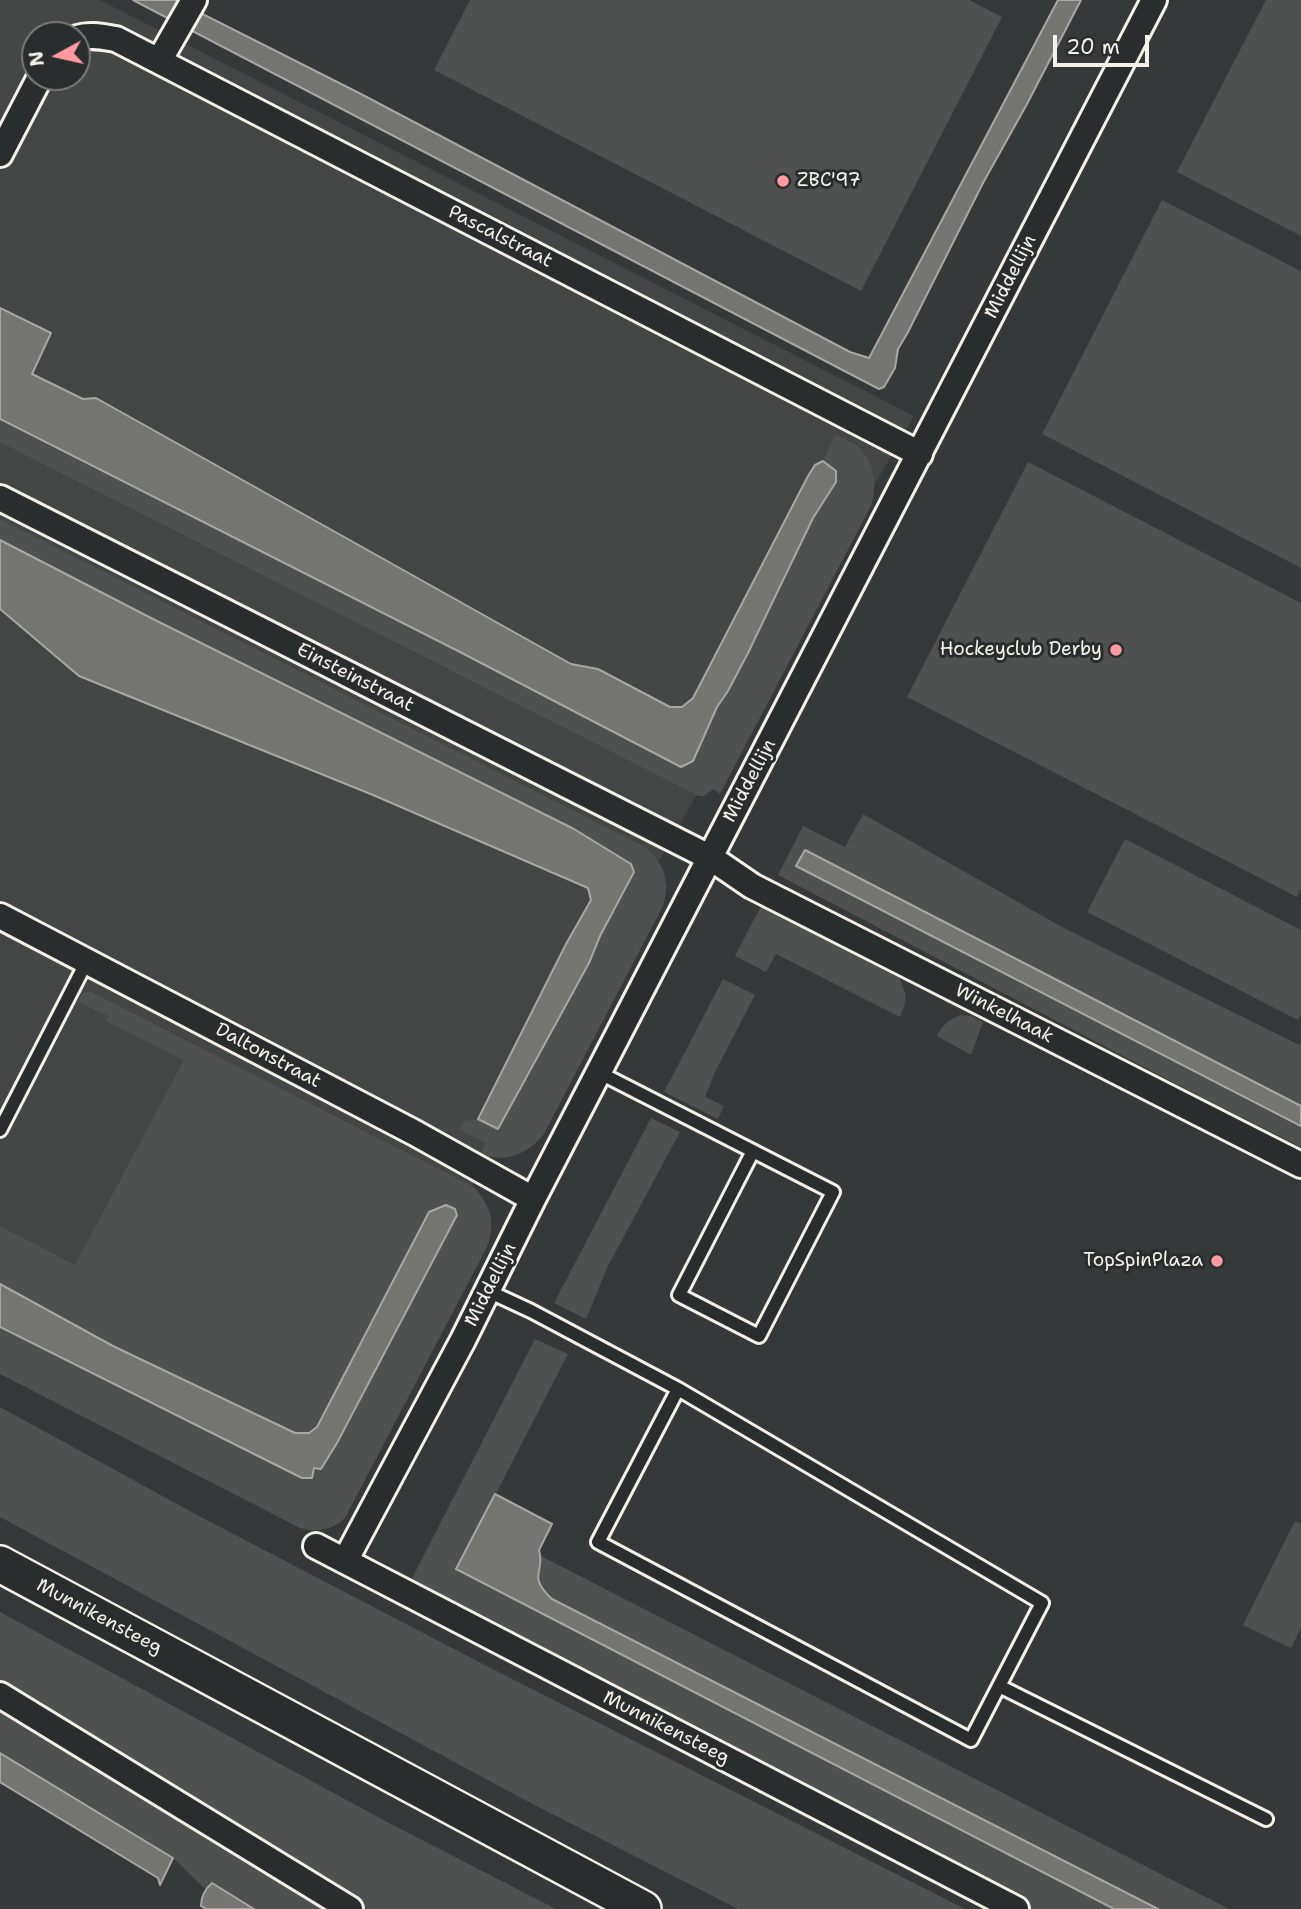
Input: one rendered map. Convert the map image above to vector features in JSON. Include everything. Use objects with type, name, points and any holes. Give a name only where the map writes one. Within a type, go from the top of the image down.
[{"type":"main road","name":"Munnikensteeg","points":[[0,1564],[643,1909]]},
{"type":"street","points":[[159,61],[194,0]]},
{"type":"street","name":"Middellijn","points":[[345,1561],[488,1291],[533,1199],[1154,0]]},
{"type":"street","name":"Pascalstraat","points":[[91,36],[116,39],[920,454]]},
{"type":"street","points":[[0,154],[33,91]]},
{"type":"street","name":"Einsteinstraat","points":[[0,498],[710,858]]},
{"type":"street","name":"Winkelhaak","points":[[710,858],[752,886],[1301,1165]]},
{"type":"street","name":"Daltonstraat","points":[[0,916],[415,1133],[533,1199]]},
{"type":"street","name":"Munnikensteeg","points":[[316,1546],[1016,1909]]},
{"type":"street","points":[[0,1695],[350,1909]]},
{"type":"lane","points":[[0,1130],[87,961]]},
{"type":"lane","points":[[600,1073],[753,1151],[833,1192],[759,1336],[679,1295],[753,1151]]},
{"type":"lane","points":[[488,1291],[678,1389],[1042,1603],[971,1740],[598,1542],[678,1389]]},
{"type":"lane","points":[[999,1686],[1266,1819]]},
{"type":"shaded area","points":[[0,0],[100,0],[914,416],[316,1459],[0,1293]]},
{"type":"shaded area","points":[[133,0],[175,0],[361,94],[850,352],[869,358],[1058,0],[1081,0],[898,349],[895,368],[884,387],[879,389]]},
{"type":"shaded area","name":"ZBC'97","points":[[470,0],[969,0],[1002,17],[861,291],[434,70]]},
{"type":"shaded area","points":[[1266,0],[1301,0],[1301,236],[1177,172]]},
{"type":"shaded area","points":[[1162,200],[1301,271],[1301,568],[1042,434]]},
{"type":"shaded area","points":[[0,308],[51,333],[32,374],[83,399],[96,398],[571,664],[598,669],[670,707],[682,707],[693,698],[815,465],[823,461],[836,471],[836,482],[813,518],[748,653],[717,707],[693,761],[681,767],[0,419]]},
{"type":"shaded area","points":[[0,420],[460,652],[681,767],[693,761],[717,707],[748,653],[813,518],[836,482],[835,471],[823,461],[835,435],[856,445],[867,457],[873,472],[873,496],[872,504],[720,794],[713,789],[704,796],[699,796],[0,442]]},
{"type":"shaded area","name":"Hockeyclub Derby","points":[[1028,462],[1301,603],[1301,889],[1297,897],[907,697]]},
{"type":"shaded area","points":[[0,519],[645,847],[652,853],[661,866],[666,881],[663,906],[544,1134],[531,1147],[508,1157],[490,1156],[481,1153],[485,1143],[459,1129],[465,1121],[478,1119],[497,1129],[589,963],[631,864],[574,829],[0,540]]},
{"type":"shaded area","points":[[0,540],[574,829],[631,864],[634,872],[600,936],[589,963],[498,1129],[478,1119],[591,900],[588,888],[373,795],[79,676],[0,609]]},
{"type":"shaded area","points":[[863,814],[1062,927],[1299,1045],[1301,1041],[1301,1106],[805,850],[796,866],[1301,1126],[1301,1147],[778,875],[803,826],[845,847]]},
{"type":"shaded area","points":[[1125,839],[1301,930],[1301,1015],[1298,1020],[1087,912]]},
{"type":"shaded area","points":[[805,850],[1301,1106],[1301,1126],[796,866]]},
{"type":"shaded area","points":[[761,906],[899,978],[906,998],[900,1017],[776,954],[766,972],[735,956]]},
{"type":"shaded area","points":[[723,979],[755,995],[705,1097],[724,1106],[718,1119],[664,1092]]},
{"type":"shaded area","points":[[89,991],[474,1187],[485,1202],[492,1224],[486,1249],[345,1518],[330,1528],[300,1528],[0,1374],[0,1327],[302,1478],[314,1467],[317,1427],[309,1433],[295,1433],[113,1346],[0,1284],[0,1226],[75,1265],[184,1060],[106,1021],[108,1016],[78,1002],[83,993]]},
{"type":"shaded area","points":[[961,1015],[983,1022],[971,1055],[937,1036],[946,1023]]},
{"type":"shaded area","points":[[651,1118],[680,1132],[607,1268],[586,1319],[554,1303]]},
{"type":"shaded area","points":[[446,1205],[455,1209],[457,1215],[337,1443],[321,1469],[314,1468],[312,1478],[302,1478],[0,1327],[0,1284],[113,1346],[295,1433],[309,1433],[317,1427],[429,1212]]},
{"type":"shaded area","points":[[535,1339],[568,1354],[457,1569],[1114,1909],[1033,1909],[408,1586]]},
{"type":"shaded area","points":[[0,1407],[199,1516],[477,1661],[965,1909],[738,1909],[523,1799],[0,1517]]},
{"type":"shaded area","points":[[495,1494],[552,1524],[539,1550],[541,1557],[538,1579],[552,1599],[1158,1909],[1114,1909],[456,1569]]},
{"type":"shaded area","points":[[1295,1521],[1301,1524],[1301,1628],[1291,1648],[1243,1625]]},
{"type":"shaded area","points":[[541,1556],[1229,1909],[1158,1909],[552,1599],[539,1579]]},
{"type":"shaded area","points":[[0,1612],[389,1823],[556,1909],[367,1909],[0,1685]]},
{"type":"shaded area","points":[[0,1710],[327,1909],[254,1909],[212,1883],[205,1889],[173,1858],[0,1753]]},
{"type":"shaded area","points":[[0,1753],[173,1858],[160,1885],[158,1878],[0,1782]]},
{"type":"shaded area","points":[[212,1883],[254,1909],[206,1909],[201,1906],[204,1893]]},
{"type":"place","name":"ZBC'97","points":[[783,181]]},
{"type":"place","name":"Hockeyclub Derby","points":[[1116,650]]},
{"type":"place","name":"TopSpinPlaza","points":[[1217,1261]]}]
